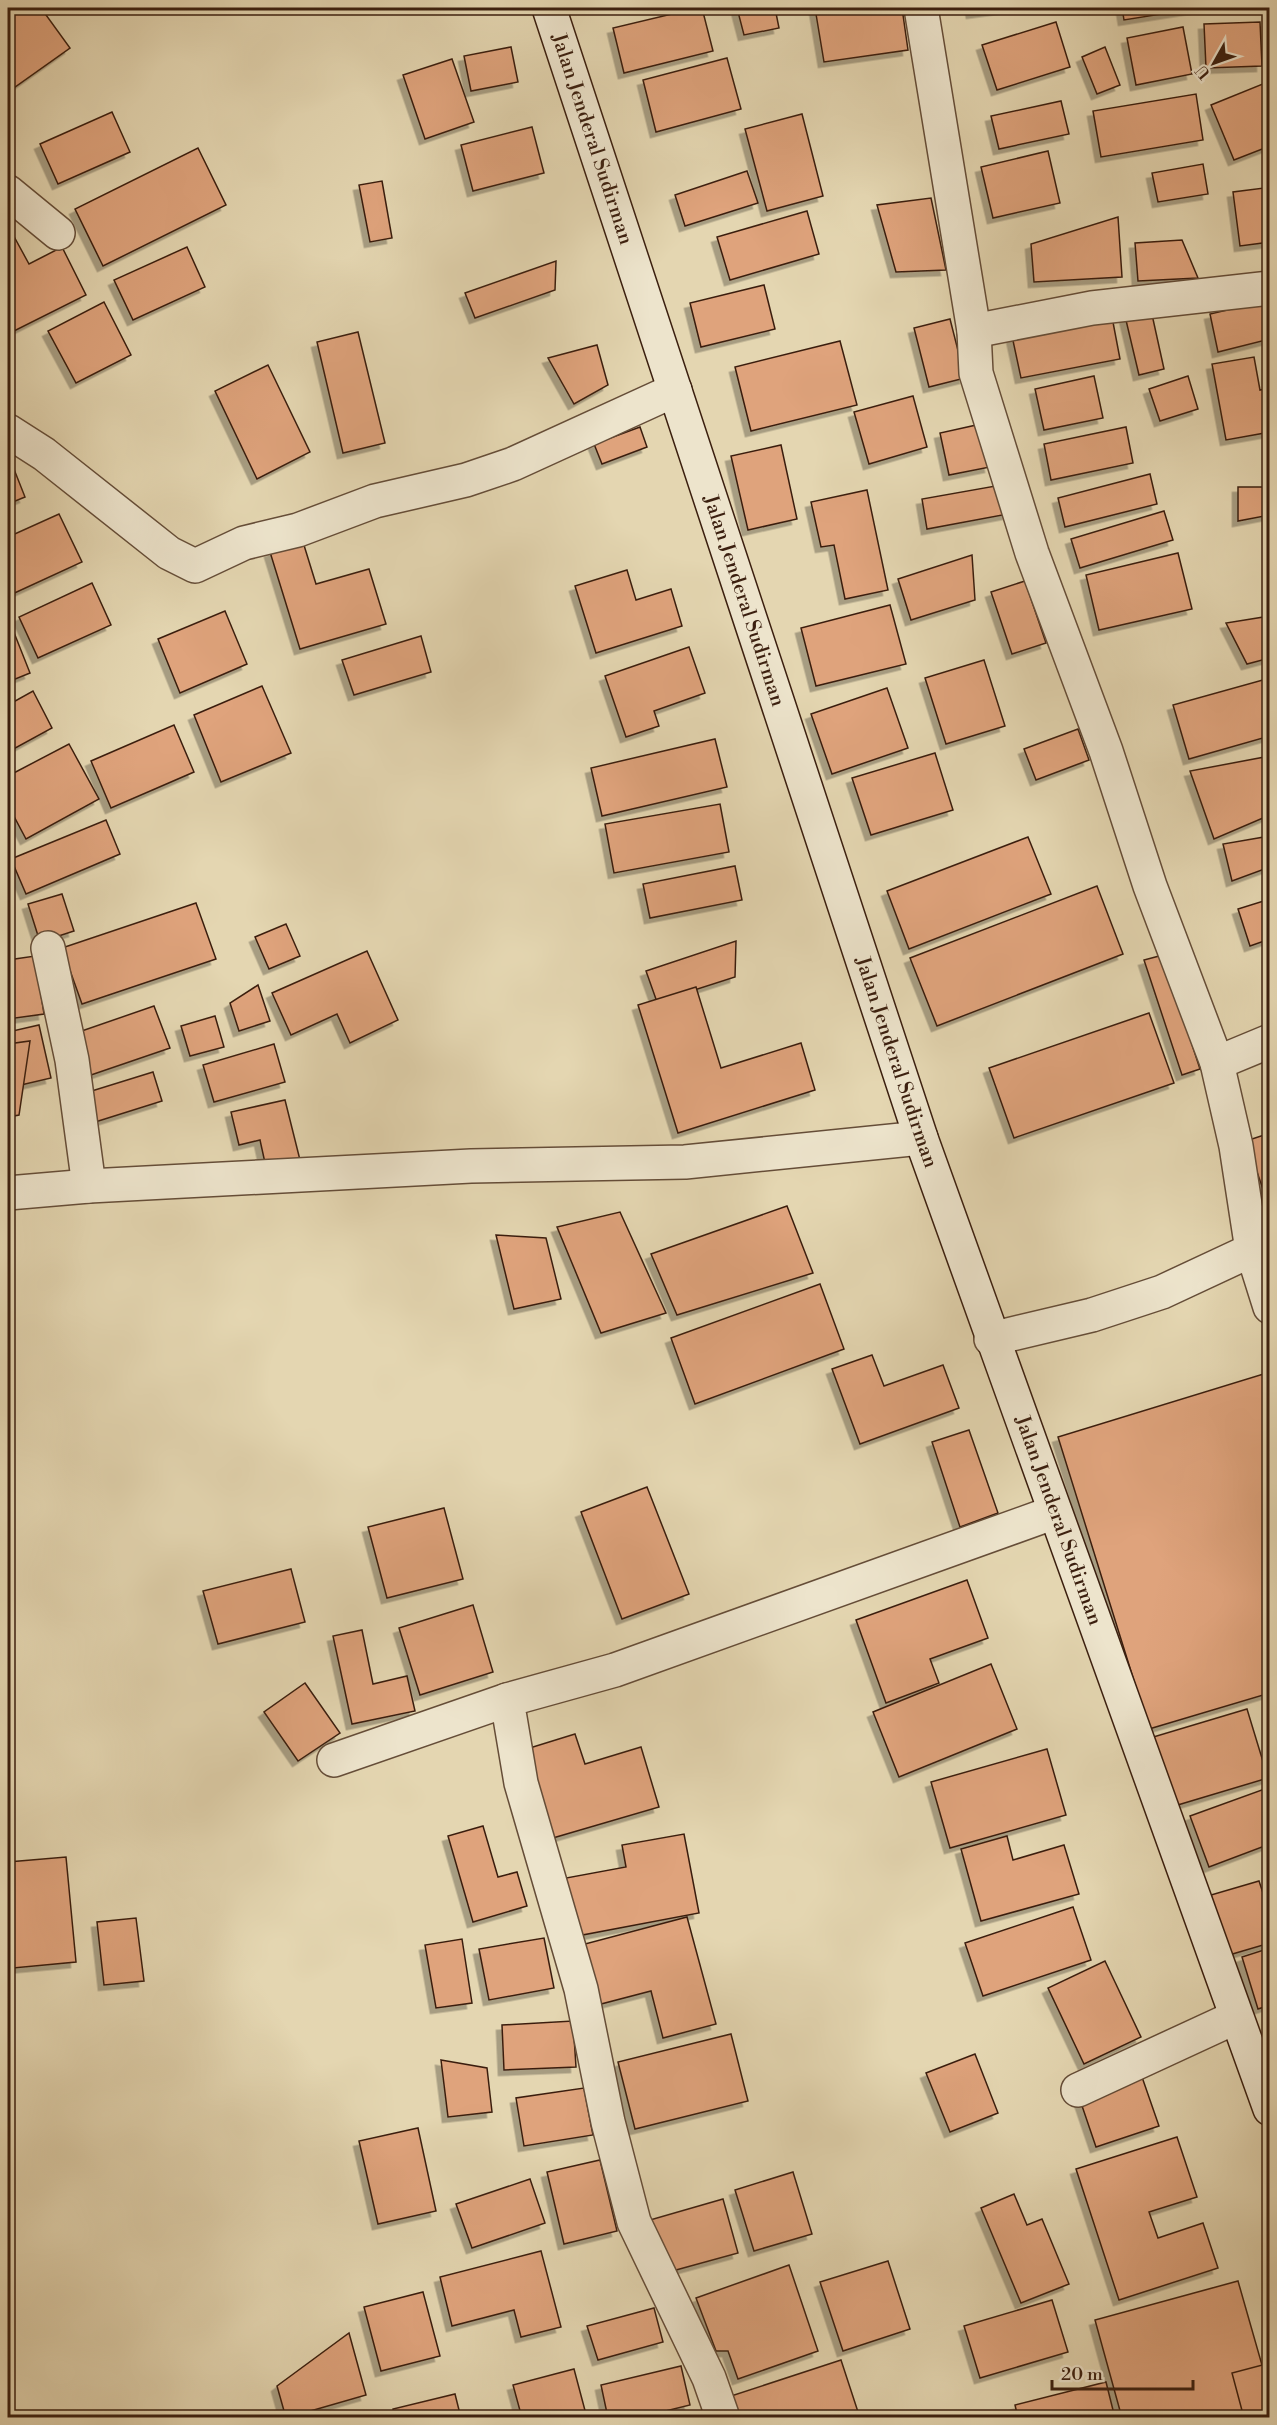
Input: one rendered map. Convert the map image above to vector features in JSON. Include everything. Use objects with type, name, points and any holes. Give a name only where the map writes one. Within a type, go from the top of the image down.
[{"type":"street","name":"Jalan Jenderal Sudirman","points":[[549,8],[921,1138],[991,1339],[1269,2109]]},
{"type":"street","points":[[921,8],[974,331],[976,373],[1032,553],[1106,751],[1150,886],[1217,1063],[1236,1146],[1252,1250],[1269,1307]]},
{"type":"street","points":[[8,192],[58,233]]},
{"type":"street","points":[[974,331],[1092,308],[1269,288]]},
{"type":"street","points":[[8,430],[44,454],[169,553],[207,561],[244,543],[298,530],[375,501],[466,480],[513,465],[675,390]]},
{"type":"street","points":[[48,948],[72,1060],[89,1186]]},
{"type":"street","points":[[1217,1063],[1269,1041]]},
{"type":"street","points":[[8,1193],[89,1186],[471,1166],[685,1162],[921,1138]]},
{"type":"street","points":[[991,1339],[1092,1315],[1162,1292],[1252,1250]]},
{"type":"street","points":[[334,1760],[507,1700],[615,1670],[1055,1512]]},
{"type":"street","points":[[507,1700],[521,1783],[581,1989],[608,2122],[634,2222],[709,2378],[723,2418]]},
{"type":"street","points":[[1078,2090],[1236,2017]]},
{"type":"building","points":[[24,8],[41,8],[70,48],[8,92],[8,19]]},
{"type":"building","points":[[702,8],[713,51],[624,73],[613,28]]},
{"type":"building","points":[[737,8],[775,8],[779,28],[744,35]]},
{"type":"building","points":[[815,8],[902,8],[908,50],[824,62]]},
{"type":"building","points":[[971,8],[1008,8],[972,13]]},
{"type":"building","points":[[1122,8],[1199,8],[1124,20]]},
{"type":"building","points":[[1056,22],[1070,67],[997,90],[982,45]]},
{"type":"building","points":[[1260,22],[1262,66],[1206,68],[1204,24]]},
{"type":"building","points":[[1183,27],[1192,74],[1136,85],[1127,38]]},
{"type":"building","points":[[511,47],[518,82],[471,91],[464,56]]},
{"type":"building","points":[[1105,47],[1120,85],[1097,94],[1082,57]]},
{"type":"building","points":[[727,58],[741,109],[656,132],[643,80]]},
{"type":"building","points":[[452,59],[474,122],[425,139],[403,75]]},
{"type":"building","points":[[1270,81],[1270,146],[1234,160],[1211,105]]},
{"type":"building","points":[[1196,94],[1203,140],[1101,157],[1093,111]]},
{"type":"building","points":[[1061,101],[1069,134],[999,149],[991,116]]},
{"type":"building","points":[[112,112],[130,152],[58,184],[40,144]]},
{"type":"building","points":[[802,114],[823,196],[767,211],[745,129]]},
{"type":"building","points":[[532,127],[544,173],[473,191],[461,145]]},
{"type":"building","points":[[198,148],[226,205],[103,266],[75,209]]},
{"type":"building","points":[[1048,151],[1060,203],[993,218],[981,167]]},
{"type":"building","points":[[1203,164],[1208,194],[1158,202],[1152,173]]},
{"type":"building","points":[[747,171],[758,203],[685,226],[675,195]]},
{"type":"building","points":[[382,181],[392,238],[370,242],[359,185]]},
{"type":"building","points":[[1264,188],[1270,242],[1240,246],[1233,192]]},
{"type":"building","points":[[931,198],[946,270],[896,272],[877,205]]},
{"type":"building","points":[[807,211],[819,254],[730,280],[717,237]]},
{"type":"building","points":[[1118,217],[1122,277],[1034,282],[1031,244]]},
{"type":"building","points":[[11,231],[29,264],[62,247],[86,295],[8,334],[8,233]]},
{"type":"building","points":[[1182,240],[1198,278],[1138,281],[1135,243]]},
{"type":"building","points":[[187,247],[205,287],[133,320],[114,280]]},
{"type":"building","points":[[556,261],[555,290],[475,318],[465,293]]},
{"type":"building","points":[[764,285],[775,329],[701,347],[690,303]]},
{"type":"building","points":[[1270,300],[1270,339],[1218,352],[1210,314]]},
{"type":"building","points":[[104,302],[131,355],[76,383],[48,331]]},
{"type":"building","points":[[1151,310],[1164,369],[1139,375],[1125,316]]},
{"type":"building","points":[[1112,317],[1120,359],[1021,378],[1012,336]]},
{"type":"building","points":[[950,319],[965,378],[929,387],[914,328]]},
{"type":"building","points":[[358,332],[385,443],[343,453],[317,342]]},
{"type":"building","points":[[840,341],[857,405],[751,431],[735,367]]},
{"type":"building","points":[[597,345],[608,385],[574,404],[548,358]]},
{"type":"building","points":[[1254,357],[1260,390],[1270,388],[1270,432],[1226,440],[1212,364]]},
{"type":"building","points":[[268,365],[310,452],[257,479],[215,391]]},
{"type":"building","points":[[1094,376],[1103,418],[1044,430],[1035,389]]},
{"type":"building","points":[[1188,376],[1198,409],[1160,421],[1149,389]]},
{"type":"building","points":[[913,396],[927,447],[869,464],[854,412]]},
{"type":"building","points":[[981,424],[990,467],[949,475],[940,433]]},
{"type":"building","points":[[640,427],[647,447],[602,464],[594,444]]},
{"type":"building","points":[[1126,427],[1133,463],[1051,480],[1044,444]]},
{"type":"building","points":[[781,445],[797,519],[748,530],[731,456]]},
{"type":"building","points":[[8,454],[25,497],[8,504]]},
{"type":"building","points":[[1150,474],[1157,504],[1065,527],[1058,498]]},
{"type":"building","points":[[1001,485],[1008,514],[927,529],[922,499]]},
{"type":"building","points":[[1238,487],[1270,487],[1270,515],[1238,521]]},
{"type":"building","points":[[867,490],[888,590],[845,599],[834,545],[821,547],[811,502]]},
{"type":"building","points":[[1164,511],[1173,540],[1080,568],[1071,539]]},
{"type":"building","points":[[59,514],[82,562],[8,596],[8,537]]},
{"type":"building","points":[[303,542],[316,584],[369,569],[386,624],[300,649],[270,552]]},
{"type":"building","points":[[1178,553],[1192,609],[1099,630],[1086,575]]},
{"type":"building","points":[[972,555],[975,600],[911,620],[898,579]]},
{"type":"building","points":[[627,570],[636,600],[671,589],[682,626],[596,653],[575,586]]},
{"type":"building","points":[[1025,581],[1046,643],[1012,654],[991,592]]},
{"type":"building","points":[[92,583],[111,625],[38,658],[19,617]]},
{"type":"building","points":[[890,605],[906,664],[816,686],[801,628]]},
{"type":"building","points":[[225,611],[247,664],[180,693],[158,639]]},
{"type":"building","points":[[1270,616],[1270,658],[1247,664],[1226,623]]},
{"type":"building","points":[[13,630],[30,673],[8,682],[8,632]]},
{"type":"building","points":[[421,636],[431,672],[354,695],[342,660]]},
{"type":"building","points":[[689,647],[705,693],[654,711],[659,726],[626,737],[605,676]]},
{"type":"building","points":[[984,660],[1005,726],[946,744],[925,678]]},
{"type":"building","points":[[1270,678],[1270,736],[1189,759],[1173,705]]},
{"type":"building","points":[[262,686],[291,753],[221,782],[194,715]]},
{"type":"building","points":[[887,688],[908,748],[832,774],[811,714]]},
{"type":"building","points":[[33,691],[52,728],[8,752],[8,705]]},
{"type":"building","points":[[174,725],[194,772],[111,808],[91,761]]},
{"type":"building","points":[[1078,729],[1089,760],[1036,780],[1024,749]]},
{"type":"building","points":[[715,739],[727,787],[602,816],[591,768]]},
{"type":"building","points":[[69,744],[99,799],[26,839],[8,805],[8,776]]},
{"type":"building","points":[[935,753],[953,810],[871,835],[852,778]]},
{"type":"building","points":[[1270,756],[1270,815],[1214,839],[1190,771]]},
{"type":"building","points":[[720,804],[729,852],[614,873],[605,824]]},
{"type":"building","points":[[106,820],[120,854],[26,894],[11,859]]},
{"type":"building","points":[[1270,836],[1270,867],[1232,881],[1223,844]]},
{"type":"building","points":[[1028,837],[1051,894],[909,949],[887,891]]},
{"type":"building","points":[[735,866],[742,900],[650,918],[643,884]]},
{"type":"building","points":[[1097,886],[1123,954],[937,1026],[910,958]]},
{"type":"building","points":[[62,894],[74,931],[40,942],[28,904]]},
{"type":"building","points":[[1270,899],[1270,939],[1250,946],[1238,909]]},
{"type":"building","points":[[196,903],[216,959],[82,1004],[62,948]]},
{"type":"building","points":[[286,924],[300,956],[269,969],[255,937]]},
{"type":"building","points":[[736,941],[735,977],[657,1002],[646,971]]},
{"type":"building","points":[[367,951],[398,1020],[350,1043],[337,1014],[291,1035],[272,993]]},
{"type":"building","points":[[1163,955],[1200,1069],[1182,1075],[1144,960]]},
{"type":"building","points":[[35,956],[44,1014],[8,1019],[8,960]]},
{"type":"building","points":[[258,985],[270,1021],[239,1031],[230,1003]]},
{"type":"building","points":[[696,987],[721,1068],[801,1043],[815,1090],[678,1133],[638,1005]]},
{"type":"building","points":[[154,1006],[170,1048],[88,1076],[73,1034]]},
{"type":"building","points":[[1149,1013],[1174,1083],[1014,1138],[989,1068]]},
{"type":"building","points":[[215,1016],[224,1047],[190,1056],[181,1026]]},
{"type":"building","points":[[39,1025],[51,1078],[8,1088],[8,1032]]},
{"type":"building","points":[[30,1041],[19,1115],[8,1117],[8,1044]]},
{"type":"building","points":[[274,1044],[285,1082],[214,1102],[203,1065]]},
{"type":"building","points":[[153,1072],[162,1101],[92,1123],[82,1094]]},
{"type":"building","points":[[285,1100],[301,1164],[267,1172],[260,1140],[239,1145],[231,1112]]},
{"type":"building","points":[[1270,1133],[1270,1187],[1263,1189],[1246,1141]]},
{"type":"building","points":[[787,1206],[813,1273],[677,1315],[651,1254]]},
{"type":"building","points":[[620,1212],[666,1313],[601,1333],[557,1227]]},
{"type":"building","points":[[496,1235],[546,1238],[561,1299],[514,1309]]},
{"type":"building","points":[[820,1284],[844,1349],[695,1404],[671,1338]]},
{"type":"building","points":[[872,1355],[884,1386],[943,1365],[959,1408],[860,1444],[832,1369]]},
{"type":"building","points":[[1270,1372],[1270,1693],[1149,1729],[1058,1437]]},
{"type":"building","points":[[969,1430],[998,1513],[960,1527],[932,1442]]},
{"type":"building","points":[[647,1487],[689,1594],[622,1619],[581,1512]]},
{"type":"building","points":[[444,1508],[463,1579],[387,1598],[368,1527]]},
{"type":"building","points":[[291,1569],[305,1622],[218,1644],[203,1591]]},
{"type":"building","points":[[967,1580],[988,1638],[930,1659],[939,1683],[886,1703],[856,1620]]},
{"type":"building","points":[[473,1605],[493,1672],[420,1695],[399,1628]]},
{"type":"building","points":[[362,1630],[373,1684],[407,1676],[415,1711],[352,1724],[333,1636]]},
{"type":"building","points":[[991,1664],[1017,1729],[899,1777],[873,1712]]},
{"type":"building","points":[[305,1683],[340,1733],[298,1761],[264,1712]]},
{"type":"building","points":[[1247,1709],[1268,1778],[1171,1807],[1150,1738]]},
{"type":"building","points":[[575,1734],[585,1764],[641,1747],[659,1807],[546,1840],[520,1751]]},
{"type":"building","points":[[1047,1749],[1066,1815],[950,1848],[931,1782]]},
{"type":"building","points":[[1270,1787],[1270,1844],[1209,1867],[1190,1816]]},
{"type":"building","points":[[483,1826],[498,1877],[517,1872],[527,1906],[473,1922],[448,1836]]},
{"type":"building","points":[[684,1834],[699,1913],[577,1936],[566,1878],[626,1867],[622,1845]]},
{"type":"building","points":[[1007,1836],[1013,1860],[1064,1845],[1079,1894],[981,1921],[961,1849]]},
{"type":"building","points":[[66,1857],[76,1962],[13,1968],[8,1909],[8,1862]]},
{"type":"building","points":[[1259,1881],[1270,1914],[1270,1943],[1229,1955],[1211,1895]]},
{"type":"building","points":[[1073,1907],[1091,1960],[983,1996],[965,1943]]},
{"type":"building","points":[[687,1917],[716,2024],[663,2038],[651,1991],[601,2004],[585,1944]]},
{"type":"building","points":[[136,1918],[144,1981],[104,1985],[97,1922]]},
{"type":"building","points":[[544,1938],[554,1988],[489,2000],[479,1949]]},
{"type":"building","points":[[462,1939],[472,2003],[436,2008],[425,1945]]},
{"type":"building","points":[[1270,1948],[1270,2005],[1258,2009],[1242,1957]]},
{"type":"building","points":[[1105,1961],[1141,2037],[1084,2064],[1048,1988]]},
{"type":"building","points":[[573,2021],[576,2067],[504,2070],[502,2025]]},
{"type":"building","points":[[731,2034],[748,2101],[635,2129],[618,2062]]},
{"type":"building","points":[[975,2054],[998,2113],[950,2132],[926,2073]]},
{"type":"building","points":[[441,2060],[487,2068],[492,2112],[448,2117]]},
{"type":"building","points":[[1142,2077],[1159,2126],[1096,2147],[1079,2097]]},
{"type":"building","points":[[584,2088],[593,2135],[524,2146],[516,2098]]},
{"type":"building","points":[[418,2128],[436,2211],[378,2224],[359,2141]]},
{"type":"building","points":[[1177,2137],[1197,2197],[1149,2212],[1158,2238],[1203,2223],[1218,2268],[1119,2300],[1076,2169]]},
{"type":"building","points":[[600,2160],[617,2231],[564,2244],[547,2172]]},
{"type":"building","points":[[793,2172],[812,2234],[754,2251],[735,2190]]},
{"type":"building","points":[[530,2179],[545,2223],[472,2248],[456,2204]]},
{"type":"building","points":[[1014,2194],[1027,2225],[1042,2219],[1069,2284],[1021,2303],[981,2208]]},
{"type":"building","points":[[723,2199],[738,2253],[665,2273],[650,2220]]},
{"type":"building","points":[[541,2251],[561,2327],[521,2337],[514,2310],[452,2326],[440,2277]]},
{"type":"building","points":[[888,2261],[910,2329],[843,2351],[820,2282]]},
{"type":"building","points":[[789,2265],[818,2351],[738,2379],[728,2351],[716,2351],[696,2298]]},
{"type":"building","points":[[1238,2281],[1270,2393],[1270,2418],[1122,2418],[1095,2320]]},
{"type":"building","points":[[423,2292],[440,2356],[381,2371],[364,2307]]},
{"type":"building","points":[[1052,2300],[1068,2352],[980,2378],[964,2326]]},
{"type":"building","points":[[654,2308],[663,2342],[598,2360],[587,2326]]},
{"type":"building","points":[[349,2333],[366,2395],[286,2418],[277,2386]]},
{"type":"building","points":[[841,2360],[860,2418],[732,2418],[725,2398]]},
{"type":"building","points":[[1270,2363],[1270,2418],[1244,2418],[1232,2373]]},
{"type":"building","points":[[681,2366],[690,2405],[637,2418],[608,2418],[601,2385]]},
{"type":"building","points":[[574,2369],[587,2418],[522,2418],[513,2385]]},
{"type":"building","points":[[1106,2382],[1115,2418],[1018,2418],[1015,2405]]},
{"type":"building","points":[[455,2394],[461,2418],[395,2418],[393,2409]]}]
